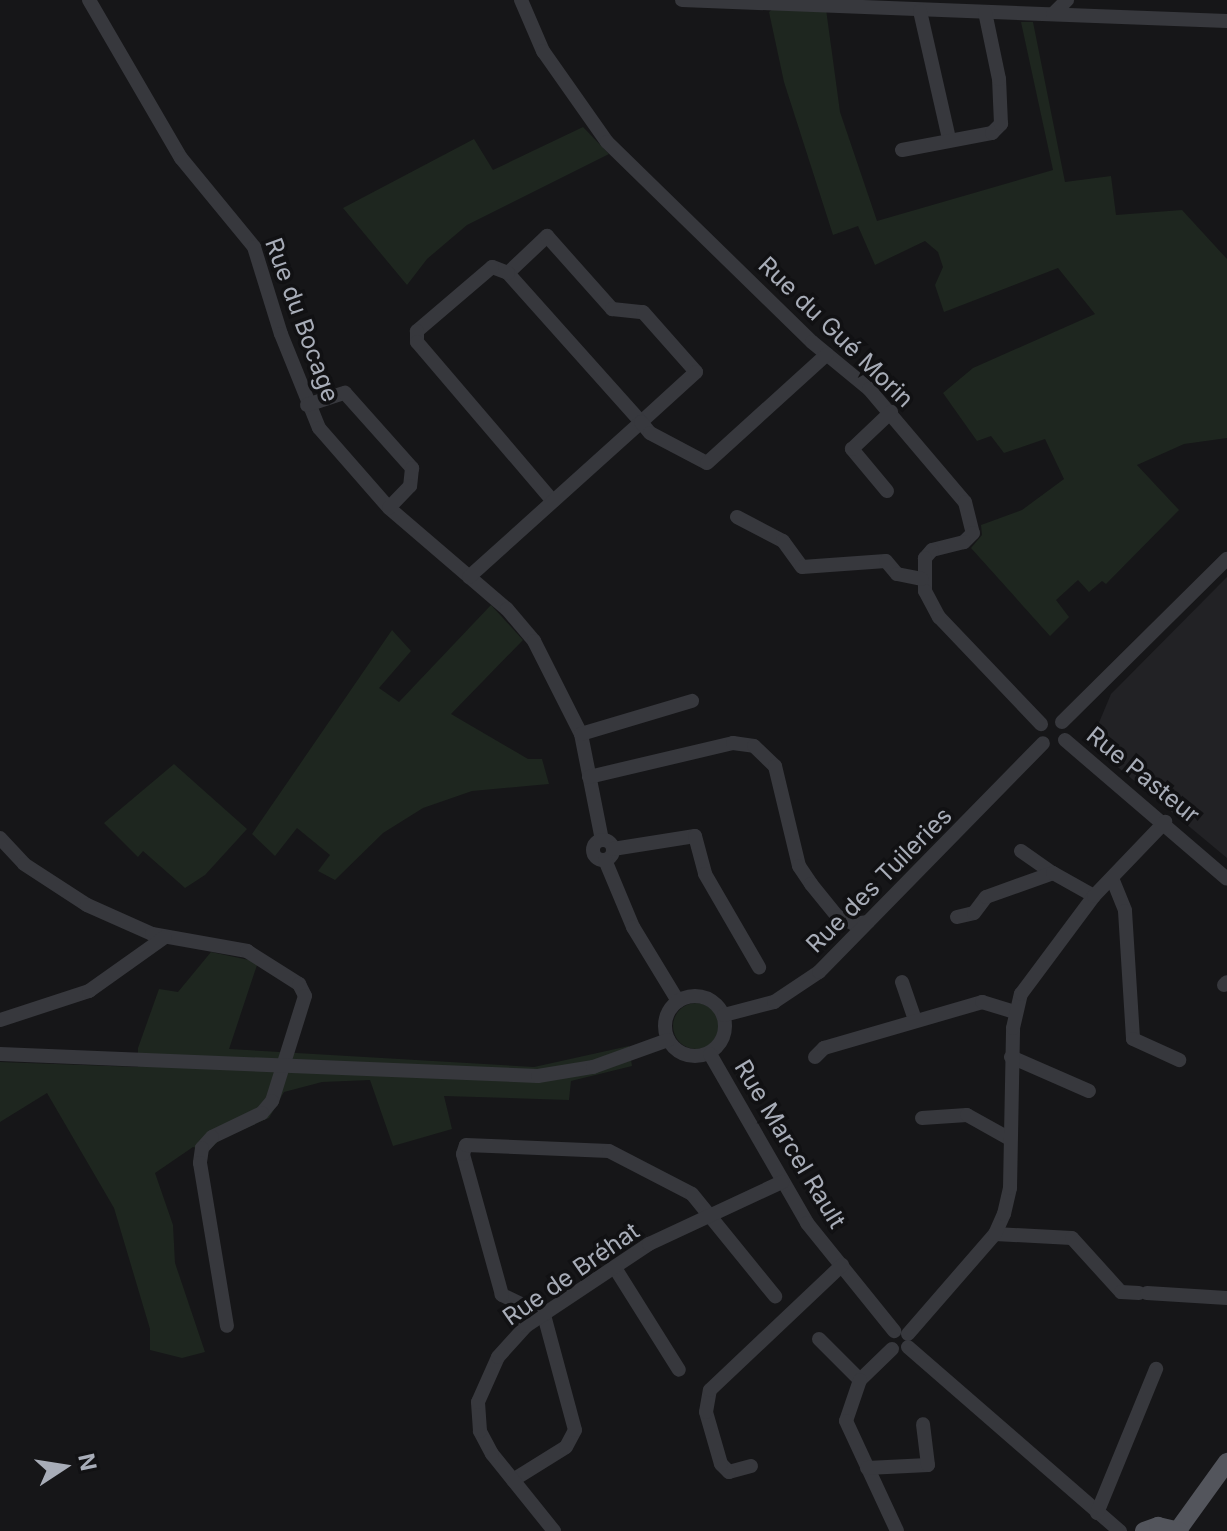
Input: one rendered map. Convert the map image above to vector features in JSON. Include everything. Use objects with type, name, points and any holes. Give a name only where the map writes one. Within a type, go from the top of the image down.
[{"type":"main road","points":[[1144,1531],[1158,1526],[1178,1530],[1227,1462]]},
{"type":"street","name":"Rue du Bocage","points":[[89,0],[181,158],[254,247],[307,405],[341,460],[389,508],[507,609],[534,641],[581,734],[607,850],[633,927],[678,1001]]},
{"type":"street","name":"Rue du Gué Morin","points":[[521,0],[543,51],[607,142],[891,412],[965,502],[974,524],[964,542],[932,550],[925,558],[922,579]]},
{"type":"street","points":[[682,0],[1227,21]]},
{"type":"street","points":[[1053,14],[1067,0]]},
{"type":"street","points":[[920,11],[949,139]]},
{"type":"street","points":[[902,150],[992,133],[1001,124],[999,79],[985,12]]},
{"type":"street","points":[[469,577],[696,372],[643,312],[612,309],[547,236],[508,273]]},
{"type":"street","points":[[553,501],[417,342],[417,331],[492,267],[508,273],[650,433],[707,463],[827,354]]},
{"type":"street","points":[[307,405],[345,393],[412,468],[410,486],[389,508]]},
{"type":"street","points":[[887,491],[852,449],[891,412]]},
{"type":"street","points":[[737,517],[783,541],[802,567],[886,561],[901,577],[922,579],[939,617],[1041,724],[1043,743],[1053,746],[1065,740],[1062,722]]},
{"type":"street","points":[[1062,722],[1227,559]]},
{"type":"street","points":[[581,734],[692,701]]},
{"type":"street","points":[[1041,724],[1053,718],[1062,722]]},
{"type":"street","name":"Rue Pasteur","points":[[1065,740],[1165,822],[1227,879]]},
{"type":"street","points":[[589,777],[733,743],[754,746],[775,766],[799,866],[837,916],[845,946]]},
{"type":"street","name":"Rue des Tuileries","points":[[724,1015],[786,997],[845,946],[1043,743]]},
{"type":"street","points":[[897,1531],[846,1421],[860,1380],[892,1349],[888,1340],[903,1337],[995,1234],[1010,1188],[1011,1057],[1015,1012],[1044,956],[1094,896],[1165,822]]},
{"type":"street","points":[[607,850],[695,836],[716,895],[759,967]]},
{"type":"street","points":[[0,838],[56,888],[165,937],[212,941],[247,951],[299,984],[305,996],[285,1065],[262,1113],[212,1137],[202,1148],[200,1163],[227,1326]]},
{"type":"street","points":[[1021,851],[1094,896]]},
{"type":"street","points":[[957,917],[974,913],[986,897],[1053,873]]},
{"type":"street","points":[[1112,878],[1125,911],[1133,1039],[1179,1060]]},
{"type":"street","points":[[837,916],[854,924],[868,922]]},
{"type":"street","points":[[0,1020],[89,991],[165,937]]},
{"type":"street","points":[[902,982],[915,1019]]},
{"type":"street","points":[[699,996],[724,1015],[724,1037],[710,1054],[686,1056],[668,1040],[666,1019],[678,1001],[699,996]]},
{"type":"street","points":[[815,1057],[824,1048],[915,1019],[982,1002],[1015,1012]]},
{"type":"street","points":[[0,1054],[538,1076],[593,1067],[668,1040]]},
{"type":"street","name":"Rue Marcel Rault","points":[[710,1054],[782,1182],[842,1265],[903,1337],[1120,1531]]},
{"type":"street","points":[[1011,1057],[1089,1091]]},
{"type":"street","points":[[922,1118],[967,1115],[1010,1139]]},
{"type":"street","points":[[513,1480],[566,1447],[575,1430],[544,1315],[502,1295],[463,1154],[466,1145],[609,1151],[692,1194],[775,1296]]},
{"type":"street","name":"Rue de Bréhat","points":[[554,1531],[513,1480],[480,1431],[478,1402],[498,1357],[544,1315],[649,1244],[782,1182]]},
{"type":"street","points":[[995,1234],[1072,1238],[1121,1292],[1227,1298]]},
{"type":"street","points":[[751,1466],[729,1472],[721,1464],[706,1412],[710,1390],[842,1265]]},
{"type":"street","points":[[615,1268],[679,1370]]},
{"type":"street","points":[[819,1339],[860,1380]]},
{"type":"street","points":[[1097,1513],[1156,1369]]},
{"type":"street","points":[[867,1468],[928,1465],[923,1424]]},
{"type":"shaded area","points":[[774,8],[826,9],[840,112],[877,221],[1053,170],[1021,22],[1033,22],[1065,182],[1111,176],[1116,215],[1182,210],[1227,259],[1227,438],[1184,444],[1137,465],[1179,510],[1106,584],[1102,581],[1089,592],[1078,580],[1056,600],[1069,617],[1050,636],[971,548],[982,535],[981,525],[1022,510],[1064,479],[1045,439],[1004,453],[991,436],[977,441],[943,393],[973,368],[1095,314],[1058,268],[944,312],[935,285],[943,267],[938,252],[925,241],[875,265],[858,226],[833,235],[784,82],[769,12]]},
{"type":"shaded area","points":[[583,127],[609,154],[467,225],[427,259],[407,285],[343,208],[474,139],[493,170]]},
{"type":"shaded area","points":[[1227,577],[1227,858],[1090,744],[1111,694]]},
{"type":"shaded area","points":[[491,605],[523,640],[451,714],[528,759],[542,759],[549,784],[472,791],[423,808],[383,833],[335,880],[318,871],[330,855],[297,828],[275,856],[252,834],[392,630],[411,651],[379,688],[399,702]]},
{"type":"shaded area","points":[[174,764],[247,829],[205,875],[185,888],[143,851],[138,857],[104,823]]},
{"type":"shaded area","points":[[211,952],[258,962],[229,1049],[534,1067],[629,1046],[632,1066],[571,1081],[569,1100],[444,1096],[452,1129],[393,1146],[370,1080],[322,1082],[284,1092],[269,1118],[221,1139],[207,1152],[193,1147],[155,1173],[173,1225],[175,1263],[205,1352],[182,1358],[150,1350],[150,1329],[114,1208],[47,1093],[0,1122],[0,1062],[138,1067],[138,1048],[159,989],[178,992]]},
{"type":"shaded area","points":[[696,1003],[712,1010],[719,1026],[712,1042],[696,1049],[680,1042],[673,1026],[680,1010]]}]
